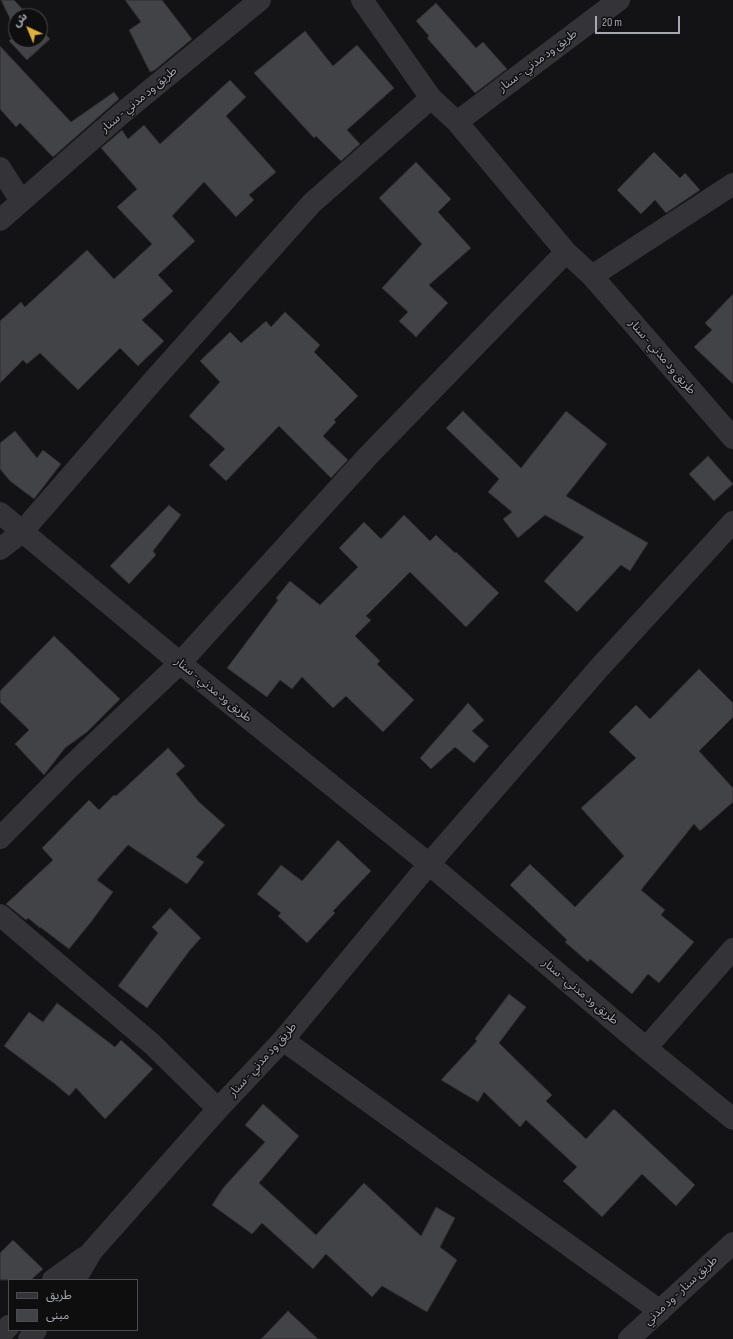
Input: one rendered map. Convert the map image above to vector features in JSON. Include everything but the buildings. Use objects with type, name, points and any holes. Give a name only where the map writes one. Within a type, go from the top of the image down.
[{"type":"street","name":"طريق ود مدني - سنار","points":[[0,220],[121,114],[260,0]]},
{"type":"street","name":"طريق ود مدني - سنار","points":[[362,0],[431,98],[457,122],[566,252],[592,276],[733,438]]},
{"type":"street","name":"طريق ود مدني - سنار","points":[[457,122],[619,0]]},
{"type":"street","points":[[0,549],[22,532],[148,387],[312,203],[431,98]]},
{"type":"street","points":[[0,168],[21,201]]},
{"type":"street","points":[[592,276],[733,184]]},
{"type":"street","points":[[0,838],[70,767],[180,663],[368,456],[566,252]]},
{"type":"street","name":"طريق ود مدني - سنار","points":[[0,513],[180,663],[429,864],[646,1048],[733,1119]]},
{"type":"street","points":[[429,864],[600,666],[733,522]]},
{"type":"street","name":"طريق ود مدني - سنار","points":[[92,1252],[218,1109],[283,1040],[429,864]]},
{"type":"street","points":[[0,915],[152,1044],[218,1109]]},
{"type":"street","points":[[646,1048],[733,949]]},
{"type":"street","points":[[283,1040],[660,1311]]},
{"type":"street","name":"طريق سنار - ود مدني","points":[[629,1339],[733,1243]]},
{"type":"street","points":[[54,1279],[92,1252]]},
{"type":"street","points":[[76,1279],[92,1252]]},
{"type":"street","points":[[0,1316],[8,1325]]},
{"type":"street","points":[[0,1336],[8,1327]]},
{"type":"street","points":[[29,1339],[35,1331]]}]
